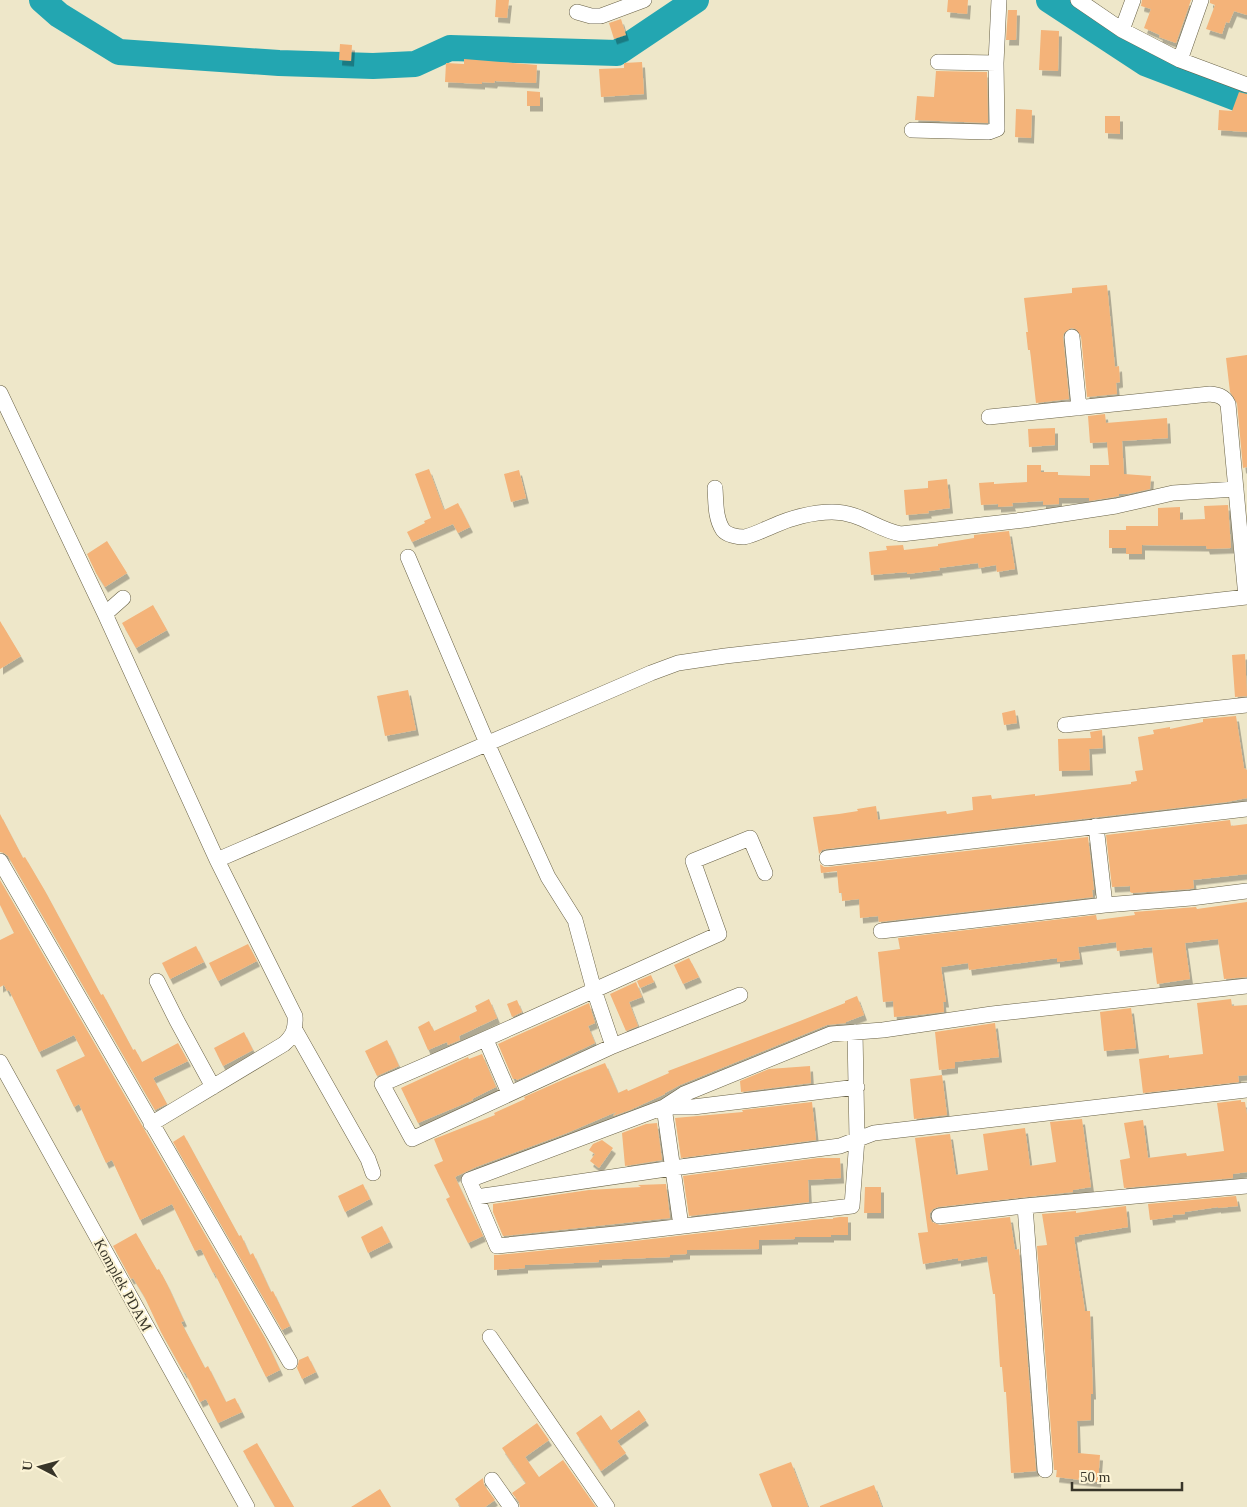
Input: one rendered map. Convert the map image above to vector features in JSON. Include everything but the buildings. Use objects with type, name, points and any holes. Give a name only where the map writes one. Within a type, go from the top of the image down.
[{"type":"street","points":[[577,12],[591,16],[601,16],[644,0]]},
{"type":"street","points":[[912,130],[996,130],[998,126],[996,63],[999,0]]},
{"type":"street","points":[[1122,30],[1133,0]]},
{"type":"street","points":[[1180,60],[1202,0]]},
{"type":"street","points":[[1082,1],[1122,30],[1180,60],[1246,82]]},
{"type":"street","points":[[938,62],[996,63]]},
{"type":"street","points":[[1072,338],[1080,408]]},
{"type":"street","points":[[0,393],[105,614],[217,860],[295,1016],[295,1030],[292,1037],[284,1044],[151,1124]]},
{"type":"street","points":[[217,860],[651,673],[685,662],[1246,597],[1228,404],[1222,397],[1210,394],[989,417]]},
{"type":"street","points":[[715,488],[716,508],[719,522],[724,532],[744,537],[810,514],[831,512],[857,515],[890,532],[901,534],[1014,521],[1116,506],[1174,493],[1236,489]]},
{"type":"street","points":[[408,557],[548,877],[575,920],[594,990],[613,1046]]},
{"type":"street","points":[[105,614],[123,598]]},
{"type":"street","points":[[1066,725],[1247,705]]},
{"type":"street","points":[[827,858],[1247,809]]},
{"type":"street","points":[[1096,826],[1105,905]]},
{"type":"street","points":[[740,995],[613,1046],[412,1139],[382,1084],[486,1040],[720,934],[693,861],[750,838],[765,873]]},
{"type":"street","points":[[0,861],[290,1362]]},
{"type":"street","points":[[881,931],[1105,905],[1247,891]]},
{"type":"street","points":[[157,981],[213,1087]]},
{"type":"street","points":[[855,1032],[857,1139],[852,1206],[497,1246],[469,1180],[664,1107],[684,1094],[831,1034],[855,1032],[883,1030],[992,1014],[1247,986]]},
{"type":"street","points":[[295,1030],[368,1159],[373,1173]]},
{"type":"street","points":[[486,1040],[510,1093]]},
{"type":"street","name":"Komplek PDAM","points":[[0,1062],[247,1507]]},
{"type":"street","points":[[664,1107],[693,1107],[857,1087]]},
{"type":"street","points":[[476,1197],[840,1146],[874,1133],[1247,1090]]},
{"type":"street","points":[[664,1107],[681,1226]]},
{"type":"street","points":[[939,1216],[1025,1206],[1247,1186]]},
{"type":"street","points":[[1025,1206],[1045,1470]]},
{"type":"street","points":[[490,1337],[606,1507]]},
{"type":"street","points":[[492,1480],[511,1507]]},
{"type":"waterway","points":[[42,0],[59,15],[119,52],[279,63],[373,66],[415,64],[450,48],[617,53],[696,0]]},
{"type":"waterway","points":[[1049,0],[1145,63],[1247,102]]}]
